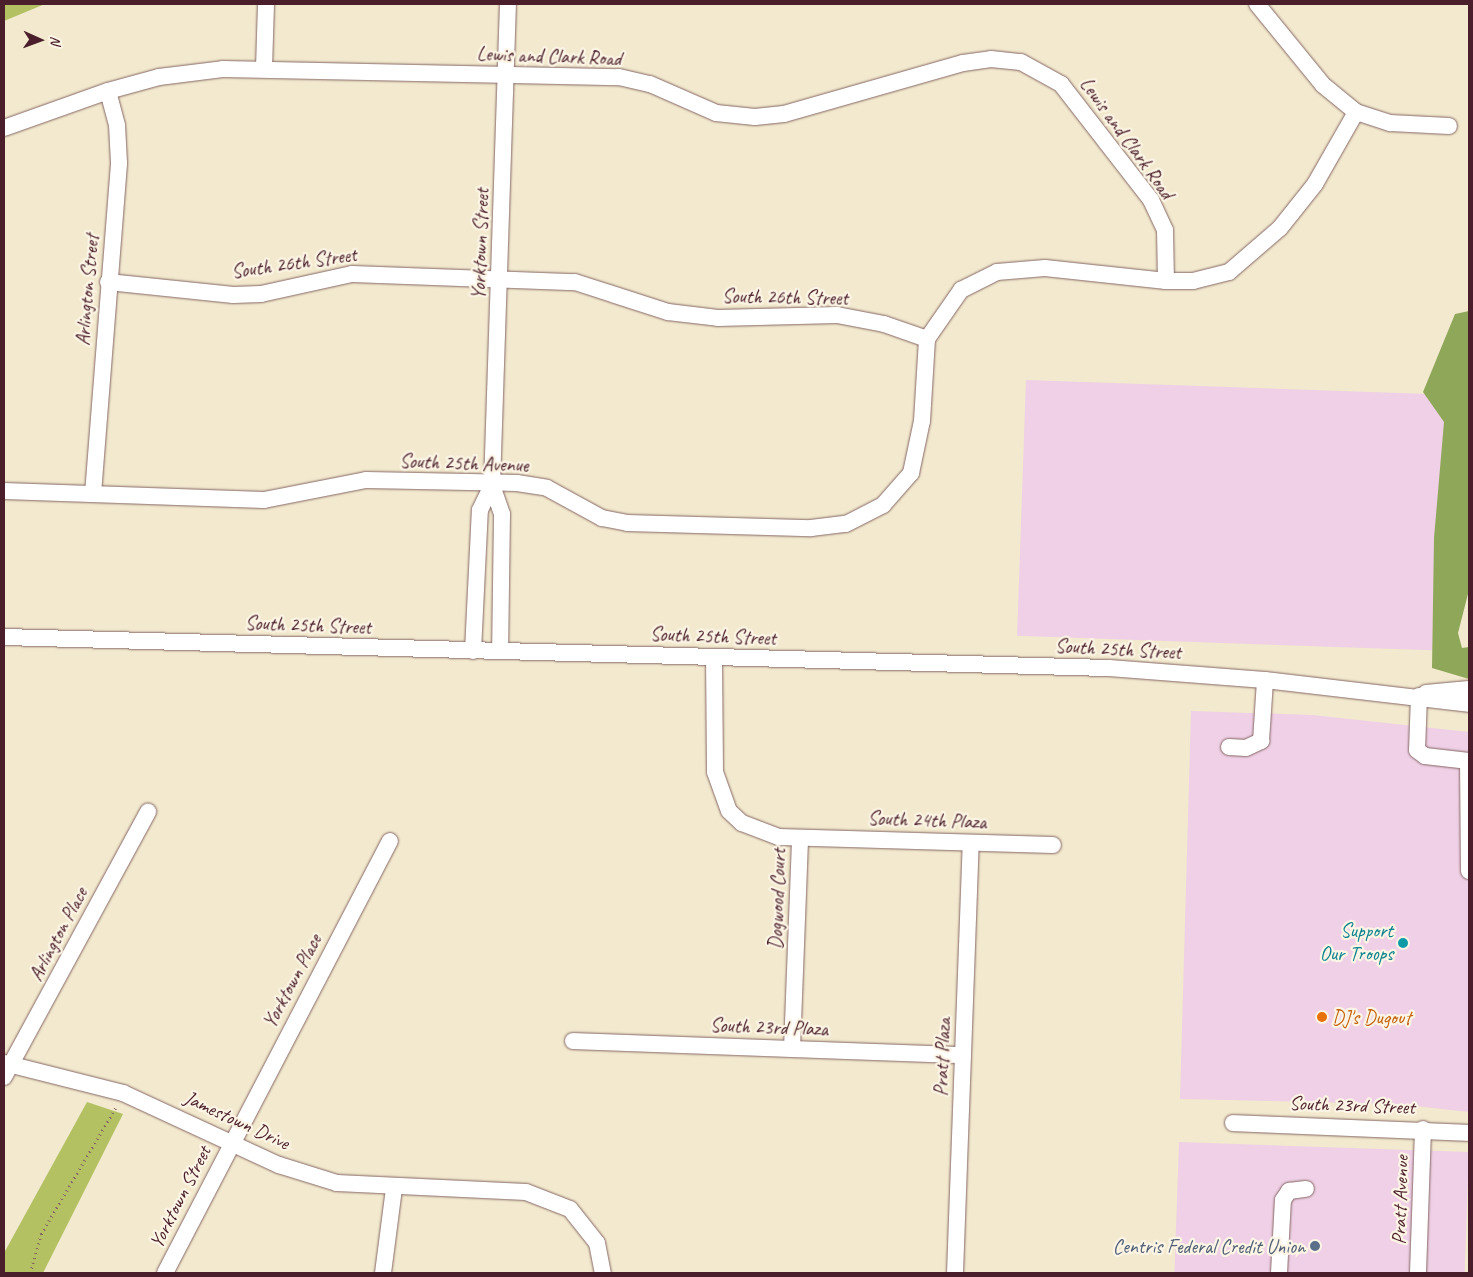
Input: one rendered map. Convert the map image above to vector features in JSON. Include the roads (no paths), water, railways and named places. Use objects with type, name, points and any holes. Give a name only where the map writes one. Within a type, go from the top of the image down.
[{"type":"street","points":[[264,68],[266,4]]},
{"type":"street","name":"Yorktown Street","points":[[500,651],[502,514],[492,486],[501,278],[508,4]]},
{"type":"street","points":[[1257,4],[1323,85],[1356,112],[1390,122],[1449,126]]},
{"type":"street","name":"Lewis and Clark Road","points":[[4,128],[108,91],[159,77],[264,68],[619,77],[650,84],[716,113],[755,117],[784,114],[963,63],[990,58],[1021,62],[1061,84],[1151,200],[1165,230],[1166,281]]},
{"type":"street","name":"Arlington Street","points":[[93,494],[108,282],[119,163],[117,125],[108,91]]},
{"type":"street","points":[[927,339],[961,290],[997,272],[1045,268],[1166,281],[1193,281],[1229,272],[1252,256],[1315,184],[1356,112]]},
{"type":"street","name":"South 26th Street","points":[[108,282],[233,295],[260,294],[352,274],[576,282],[668,312],[710,317],[837,315],[927,339]]},
{"type":"street","name":"South 25th Avenue","points":[[4,491],[264,500],[366,480],[548,488],[602,518],[628,523],[811,528],[846,524],[883,505],[911,472],[921,430],[927,339]]},
{"type":"street","name":"Yorktown Street","points":[[473,651],[480,510],[492,486]]},
{"type":"street","name":"South 25th Street","points":[[4,637],[1109,668],[1265,680],[1419,696],[1469,704]]},
{"type":"street","name":"Dogwood Court","points":[[714,657],[715,772],[729,811],[758,832],[800,838],[792,1049]]},
{"type":"street","points":[[1229,747],[1246,748],[1262,741],[1265,680]]},
{"type":"street","name":"South 25th Street","points":[[1419,696],[1469,689]]},
{"type":"street","points":[[1419,696],[1417,750],[1425,756],[1469,761],[1469,871]]},
{"type":"street","name":"Arlington Place","points":[[6,1068],[148,812]]},
{"type":"street","name":"South 24th Plaza","points":[[800,838],[1052,845]]},
{"type":"street","name":"Yorktown Place","points":[[233,1141],[390,841]]},
{"type":"street","name":"Pratt Plaza","points":[[955,1273],[971,843]]},
{"type":"street","name":"South 23rd Plaza","points":[[573,1041],[963,1055]]},
{"type":"street","name":"Jamestown Drive","points":[[6,1068],[123,1094],[233,1141],[279,1165],[337,1183],[394,1188],[526,1192],[570,1209],[597,1243],[603,1273]]},
{"type":"street","name":"South 23rd Street","points":[[1233,1123],[1423,1129],[1469,1133]]},
{"type":"street","name":"Pratt Avenue","points":[[1418,1273],[1423,1129]]},
{"type":"street","name":"Yorktown Street","points":[[165,1273],[233,1141]]},
{"type":"street","points":[[383,1273],[394,1188]]},
{"type":"street","points":[[1279,1273],[1283,1200],[1289,1191],[1306,1188]]},
{"type":"place","name":"Support Our Troops","points":[[1403,943]]},
{"type":"place","name":"DJ's Dugout","points":[[1322,1017]]},
{"type":"place","name":"Centris Federal Credit Union","points":[[1315,1246]]}]
